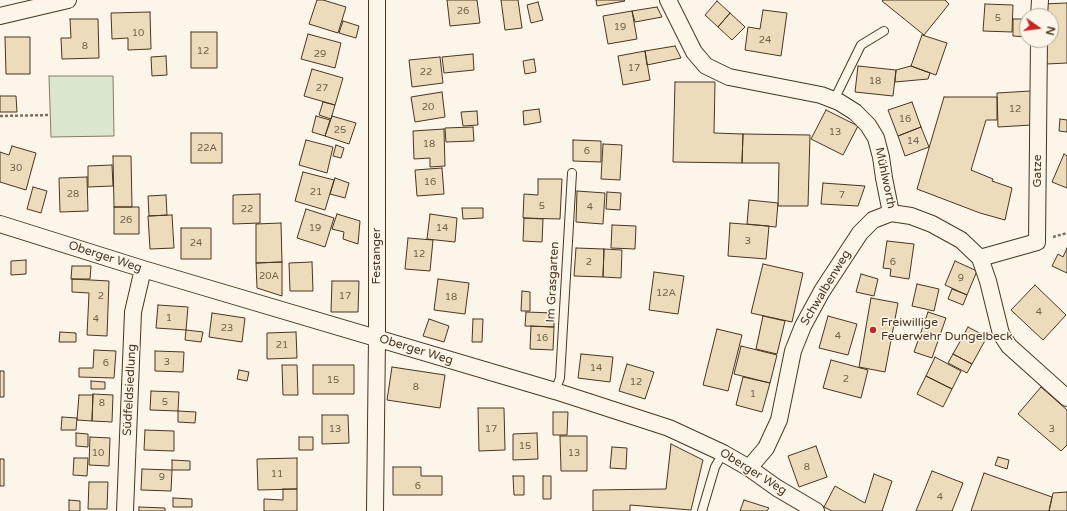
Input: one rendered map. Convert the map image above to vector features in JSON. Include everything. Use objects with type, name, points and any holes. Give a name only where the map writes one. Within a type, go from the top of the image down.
[{"type":"street","points":[[0,16],[68,0]]},
{"type":"street","name":"Festanger","points":[[375,511],[377,0]]},
{"type":"street","name":"Mühlworth","points":[[668,0],[694,52],[706,66],[729,76],[751,82],[796,89],[821,95],[834,100],[855,112],[868,125],[876,138],[891,213],[911,216],[932,224],[961,240],[980,258],[988,281],[1001,334],[1009,346],[1067,398]]},
{"type":"street","name":"Gatze","points":[[980,258],[1037,242],[1039,48]]},
{"type":"street","name":"Schwalbenweg","points":[[749,468],[766,448],[779,420],[793,351],[803,326],[822,291],[860,233],[873,220],[891,213]]},
{"type":"street","name":"Oberger Weg","points":[[0,224],[143,269],[555,391],[669,428],[723,453],[816,511]]},
{"type":"street","name":"Südfeldsiedlung","points":[[124,511],[134,312],[143,269]]},
{"type":"lane","points":[[834,100],[861,45],[884,31]]},
{"type":"lane","name":"Im Grasgarten","points":[[555,391],[560,378],[572,173]]},
{"type":"lane","points":[[702,511],[715,467],[723,453]]},
{"type":"path","points":[[0,116],[50,115]]},
{"type":"green space","points":[[49,76],[113,76],[114,136],[51,137]]},
{"type":"building","points":[[317,0],[323,0],[346,7],[338,33],[309,24]]},
{"type":"building","points":[[447,0],[477,0],[480,23],[450,26]]},
{"type":"building","points":[[501,0],[518,0],[522,28],[505,30]]},
{"type":"building","points":[[596,0],[624,0],[625,1],[597,6]]},
{"type":"building","points":[[945,0],[949,4],[924,35],[882,1]]},
{"type":"building","points":[[717,1],[730,13],[718,27],[705,15]]},
{"type":"building","points":[[538,2],[543,20],[531,23],[527,5]]},
{"type":"building","points":[[1067,3],[1067,63],[1046,64],[1045,48],[1059,48],[1059,8],[1043,8],[1043,4]]},
{"type":"building","points":[[985,4],[1013,5],[1012,32],[983,31]]},
{"type":"building","points":[[657,7],[662,17],[635,22],[632,11]]},
{"type":"building","points":[[763,10],[787,13],[781,56],[745,50],[748,27],[760,29]]},
{"type":"building","points":[[632,11],[637,39],[608,44],[603,16]]},
{"type":"building","points":[[150,12],[151,49],[128,50],[128,38],[112,39],[111,13]]},
{"type":"building","points":[[730,13],[745,27],[732,40],[718,27]]},
{"type":"building","points":[[70,19],[98,19],[99,58],[62,59],[61,38],[71,38]]},
{"type":"building","points":[[1013,19],[1019,19],[1019,36],[1013,36]]},
{"type":"building","points":[[343,21],[359,26],[356,38],[339,33]]},
{"type":"building","points":[[191,32],[217,32],[217,68],[191,68]]},
{"type":"building","points":[[308,34],[341,43],[335,68],[301,59]]},
{"type":"building","points":[[922,35],[947,43],[936,75],[911,66]]},
{"type":"building","points":[[5,37],[30,37],[30,74],[6,74]]},
{"type":"building","points":[[675,46],[681,58],[647,65],[645,51]]},
{"type":"building","points":[[645,51],[650,80],[623,85],[618,56]]},
{"type":"building","points":[[473,54],[474,70],[444,73],[442,57]]},
{"type":"building","points":[[166,56],[167,75],[152,76],[151,57]]},
{"type":"building","points":[[440,57],[443,83],[412,87],[409,60]]},
{"type":"building","points":[[534,59],[536,72],[525,74],[523,61]]},
{"type":"building","points":[[858,66],[896,70],[893,96],[855,92]]},
{"type":"building","points":[[911,66],[930,73],[928,79],[895,82],[896,70]]},
{"type":"building","points":[[312,69],[343,78],[335,105],[304,96]]},
{"type":"building","points":[[675,82],[715,82],[714,133],[743,134],[742,163],[673,162]]},
{"type":"building","points":[[1031,91],[1032,125],[998,127],[997,93]]},
{"type":"building","points":[[442,92],[445,117],[415,122],[411,97]]},
{"type":"building","points":[[0,96],[16,96],[17,112],[0,112]]},
{"type":"building","points":[[944,97],[997,97],[997,120],[986,120],[971,170],[993,179],[992,181],[1012,188],[1005,220],[980,213],[917,189]]},
{"type":"building","points":[[323,102],[335,105],[331,119],[319,115]]},
{"type":"building","points":[[912,102],[921,127],[898,136],[888,110]]},
{"type":"building","points":[[539,109],[541,122],[524,125],[523,111]]},
{"type":"building","points":[[826,110],[858,126],[843,155],[811,139]]},
{"type":"building","points":[[477,111],[478,125],[463,126],[461,112]]},
{"type":"building","points":[[316,116],[330,120],[325,136],[312,132]]},
{"type":"building","points":[[332,116],[356,123],[349,144],[325,136]]},
{"type":"building","points":[[1060,119],[1067,120],[1067,132],[1059,131]]},
{"type":"building","points":[[473,127],[474,141],[446,142],[445,128]]},
{"type":"building","points":[[921,127],[929,147],[905,156],[898,136]]},
{"type":"building","points":[[444,129],[445,166],[430,167],[430,158],[414,159],[413,131]]},
{"type":"building","points":[[191,133],[222,133],[222,163],[191,163]]},
{"type":"building","points":[[743,134],[810,135],[808,206],[778,206],[779,163],[742,163]]},
{"type":"building","points":[[306,140],[333,147],[327,173],[299,165]]},
{"type":"building","points":[[573,140],[601,141],[601,162],[573,161]]},
{"type":"building","points":[[603,144],[622,145],[620,180],[601,179]]},
{"type":"building","points":[[336,145],[344,148],[341,158],[333,156]]},
{"type":"building","points":[[12,146],[36,153],[26,190],[0,182],[0,152],[9,155]]},
{"type":"building","points":[[1064,154],[1067,156],[1067,188],[1052,182]]},
{"type":"building","points":[[113,156],[131,156],[132,207],[114,207]]},
{"type":"building","points":[[112,165],[113,186],[88,187],[88,166]]},
{"type":"building","points":[[442,168],[444,194],[417,196],[415,170]]},
{"type":"building","points":[[303,172],[334,180],[325,210],[295,201]]},
{"type":"building","points":[[87,177],[88,211],[60,212],[59,178]]},
{"type":"building","points":[[335,178],[349,183],[345,198],[330,194]]},
{"type":"building","points":[[538,179],[562,179],[560,219],[523,218],[524,194],[538,195]]},
{"type":"building","points":[[823,183],[865,186],[858,206],[821,204]]},
{"type":"building","points":[[33,187],[47,191],[41,213],[27,209]]},
{"type":"building","points":[[577,191],[605,193],[603,224],[576,222]]},
{"type":"building","points":[[607,192],[621,193],[620,210],[606,209]]},
{"type":"building","points":[[260,194],[260,223],[233,224],[233,195]]},
{"type":"building","points":[[166,195],[167,215],[149,216],[148,196]]},
{"type":"building","points":[[749,200],[778,203],[776,227],[747,224]]},
{"type":"building","points":[[114,207],[139,207],[139,234],[114,234]]},
{"type":"building","points":[[462,208],[483,208],[483,218],[463,219]]},
{"type":"building","points":[[306,209],[334,218],[325,247],[297,238]]},
{"type":"building","points":[[337,214],[360,221],[358,244],[343,239],[344,232],[332,229]]},
{"type":"building","points":[[430,214],[457,218],[455,242],[427,239]]},
{"type":"building","points":[[172,215],[174,248],[150,249],[148,216]]},
{"type":"building","points":[[524,218],[543,219],[542,242],[523,241]]},
{"type":"building","points":[[281,223],[282,262],[256,263],[256,224]]},
{"type":"building","points":[[730,223],[769,226],[766,259],[728,256]]},
{"type":"building","points":[[612,225],[636,226],[635,249],[611,248]]},
{"type":"building","points":[[181,228],[211,228],[211,259],[181,259]]},
{"type":"building","points":[[408,238],[433,240],[430,271],[405,269]]},
{"type":"building","points":[[887,241],[914,244],[909,279],[890,276],[891,269],[883,268]]},
{"type":"building","points":[[576,248],[604,249],[603,277],[574,276]]},
{"type":"building","points":[[1067,248],[1067,273],[1052,266],[1058,254],[1063,257]]},
{"type":"building","points":[[604,249],[622,250],[621,278],[603,277]]},
{"type":"building","points":[[26,260],[26,274],[11,275],[11,261]]},
{"type":"building","points":[[955,261],[977,271],[967,295],[945,285]]},
{"type":"building","points":[[282,262],[282,296],[257,288],[256,263]]},
{"type":"building","points":[[312,262],[313,291],[290,291],[289,263]]},
{"type":"building","points":[[763,264],[803,273],[792,322],[751,313]]},
{"type":"building","points":[[72,266],[91,266],[90,279],[71,279]]},
{"type":"building","points":[[654,272],[684,276],[678,314],[649,310]]},
{"type":"building","points":[[861,274],[878,279],[874,296],[856,292]]},
{"type":"building","points":[[72,279],[109,281],[107,336],[87,335],[89,293],[72,292]]},
{"type":"building","points":[[438,279],[469,283],[465,314],[434,310]]},
{"type":"building","points":[[332,281],[359,281],[358,312],[331,312]]},
{"type":"building","points":[[917,284],[939,289],[934,311],[912,306]]},
{"type":"building","points":[[1035,285],[1066,315],[1043,340],[1011,310]]},
{"type":"building","points":[[952,289],[967,295],[963,305],[948,299]]},
{"type":"building","points":[[522,291],[530,292],[530,311],[521,311]]},
{"type":"building","points":[[871,298],[898,303],[885,372],[859,367]]},
{"type":"building","points":[[158,305],[188,307],[186,330],[156,328]]},
{"type":"building","points":[[526,312],[554,313],[554,327],[525,326]]},
{"type":"building","points":[[928,312],[946,318],[932,358],[914,352]]},
{"type":"building","points":[[212,313],[245,318],[242,342],[209,337]]},
{"type":"building","points":[[763,316],[785,321],[777,354],[756,349]]},
{"type":"building","points":[[828,316],[857,324],[848,355],[819,348]]},
{"type":"building","points":[[429,319],[449,326],[444,342],[423,336]]},
{"type":"building","points":[[473,319],[483,319],[482,342],[472,342]]},
{"type":"building","points":[[531,326],[554,327],[553,350],[530,349]]},
{"type":"building","points":[[968,327],[987,337],[972,364],[953,354]]},
{"type":"building","points":[[717,329],[742,335],[728,391],[703,385]]},
{"type":"building","points":[[186,330],[203,332],[201,342],[185,340]]},
{"type":"building","points":[[60,332],[76,333],[76,342],[59,342]]},
{"type":"building","points":[[296,332],[297,358],[267,359],[267,333]]},
{"type":"building","points":[[741,346],[777,355],[770,383],[734,374]]},
{"type":"building","points":[[94,350],[116,351],[114,378],[79,377],[79,368],[93,368]]},
{"type":"building","points":[[155,351],[184,352],[183,372],[155,371]]},
{"type":"building","points":[[581,354],[613,357],[610,382],[578,378]]},
{"type":"building","points":[[953,354],[972,364],[967,373],[948,363]]},
{"type":"building","points":[[935,357],[961,371],[952,389],[926,376]]},
{"type":"building","points":[[831,360],[868,370],[861,398],[823,388]]},
{"type":"building","points":[[627,364],[654,372],[645,399],[619,391]]},
{"type":"building","points":[[282,365],[297,365],[298,395],[283,395]]},
{"type":"building","points":[[313,365],[354,365],[354,394],[313,394]]},
{"type":"building","points":[[392,367],[445,375],[440,408],[387,400]]},
{"type":"building","points":[[239,370],[249,372],[247,381],[237,379]]},
{"type":"building","points":[[0,371],[4,371],[4,397],[0,397]]},
{"type":"building","points":[[926,376],[952,389],[943,407],[917,394]]},
{"type":"building","points":[[743,377],[770,383],[762,412],[736,405]]},
{"type":"building","points":[[91,381],[105,382],[105,389],[91,389]]},
{"type":"building","points":[[1041,387],[1067,410],[1067,445],[1061,451],[1018,414]]},
{"type":"building","points":[[151,391],[179,392],[178,411],[150,410]]},
{"type":"building","points":[[93,394],[113,395],[112,422],[92,421]]},
{"type":"building","points":[[79,395],[93,395],[92,421],[77,420]]},
{"type":"building","points":[[478,408],[504,408],[505,450],[479,451]]},
{"type":"building","points":[[178,411],[196,412],[195,423],[178,422]]},
{"type":"building","points":[[553,412],[568,412],[567,435],[553,435]]},
{"type":"building","points":[[322,415],[348,415],[349,443],[322,444]]},
{"type":"building","points":[[62,417],[77,418],[76,430],[61,430]]},
{"type":"building","points":[[145,430],[174,431],[174,451],[144,450]]},
{"type":"building","points":[[76,433],[88,434],[88,447],[76,446]]},
{"type":"building","points":[[537,433],[538,459],[513,460],[513,434]]},
{"type":"building","points":[[560,436],[587,436],[587,471],[561,471]]},
{"type":"building","points":[[90,437],[110,438],[109,466],[89,465]]},
{"type":"building","points":[[299,437],[313,437],[313,450],[299,450]]},
{"type":"building","points":[[671,444],[703,460],[691,510],[630,505],[630,511],[593,511],[593,490],[666,489]]},
{"type":"building","points":[[816,446],[827,477],[799,487],[788,456]]},
{"type":"building","points":[[612,447],[627,448],[626,469],[610,468]]},
{"type":"building","points":[[998,457],[1009,460],[1007,469],[995,465]]},
{"type":"building","points":[[74,458],[88,458],[87,476],[73,475]]},
{"type":"building","points":[[297,458],[297,489],[258,490],[257,459]]},
{"type":"building","points":[[0,459],[4,459],[4,486],[0,486]]},
{"type":"building","points":[[172,460],[190,461],[190,470],[172,470]]},
{"type":"building","points":[[393,467],[421,467],[421,476],[442,476],[442,495],[393,495]]},
{"type":"building","points":[[142,469],[172,470],[171,491],[141,490]]},
{"type":"building","points":[[932,471],[963,483],[952,511],[916,511]]},
{"type":"building","points":[[984,473],[1052,497],[1049,511],[971,511]]},
{"type":"building","points":[[874,474],[892,481],[882,511],[832,511],[824,507],[835,486],[865,503]]},
{"type":"building","points":[[513,476],[524,476],[524,495],[514,495]]},
{"type":"building","points":[[543,476],[551,476],[551,499],[543,499]]},
{"type":"building","points":[[89,482],[108,482],[107,509],[88,509]]},
{"type":"building","points":[[283,489],[297,489],[297,511],[264,511],[264,499],[283,500]]},
{"type":"building","points":[[1067,492],[1067,511],[1049,511],[1053,493]]},
{"type":"building","points":[[173,498],[192,499],[192,507],[173,507]]},
{"type":"building","points":[[69,500],[80,501],[80,511],[69,511]]},
{"type":"building","points":[[744,500],[769,508],[767,511],[740,511]]},
{"type":"building","points":[[139,507],[165,508],[165,511],[139,511]]},
{"type":"place","name":"Freiwillige Feuerwehr Dungelbeck","points":[[873,330]]}]
